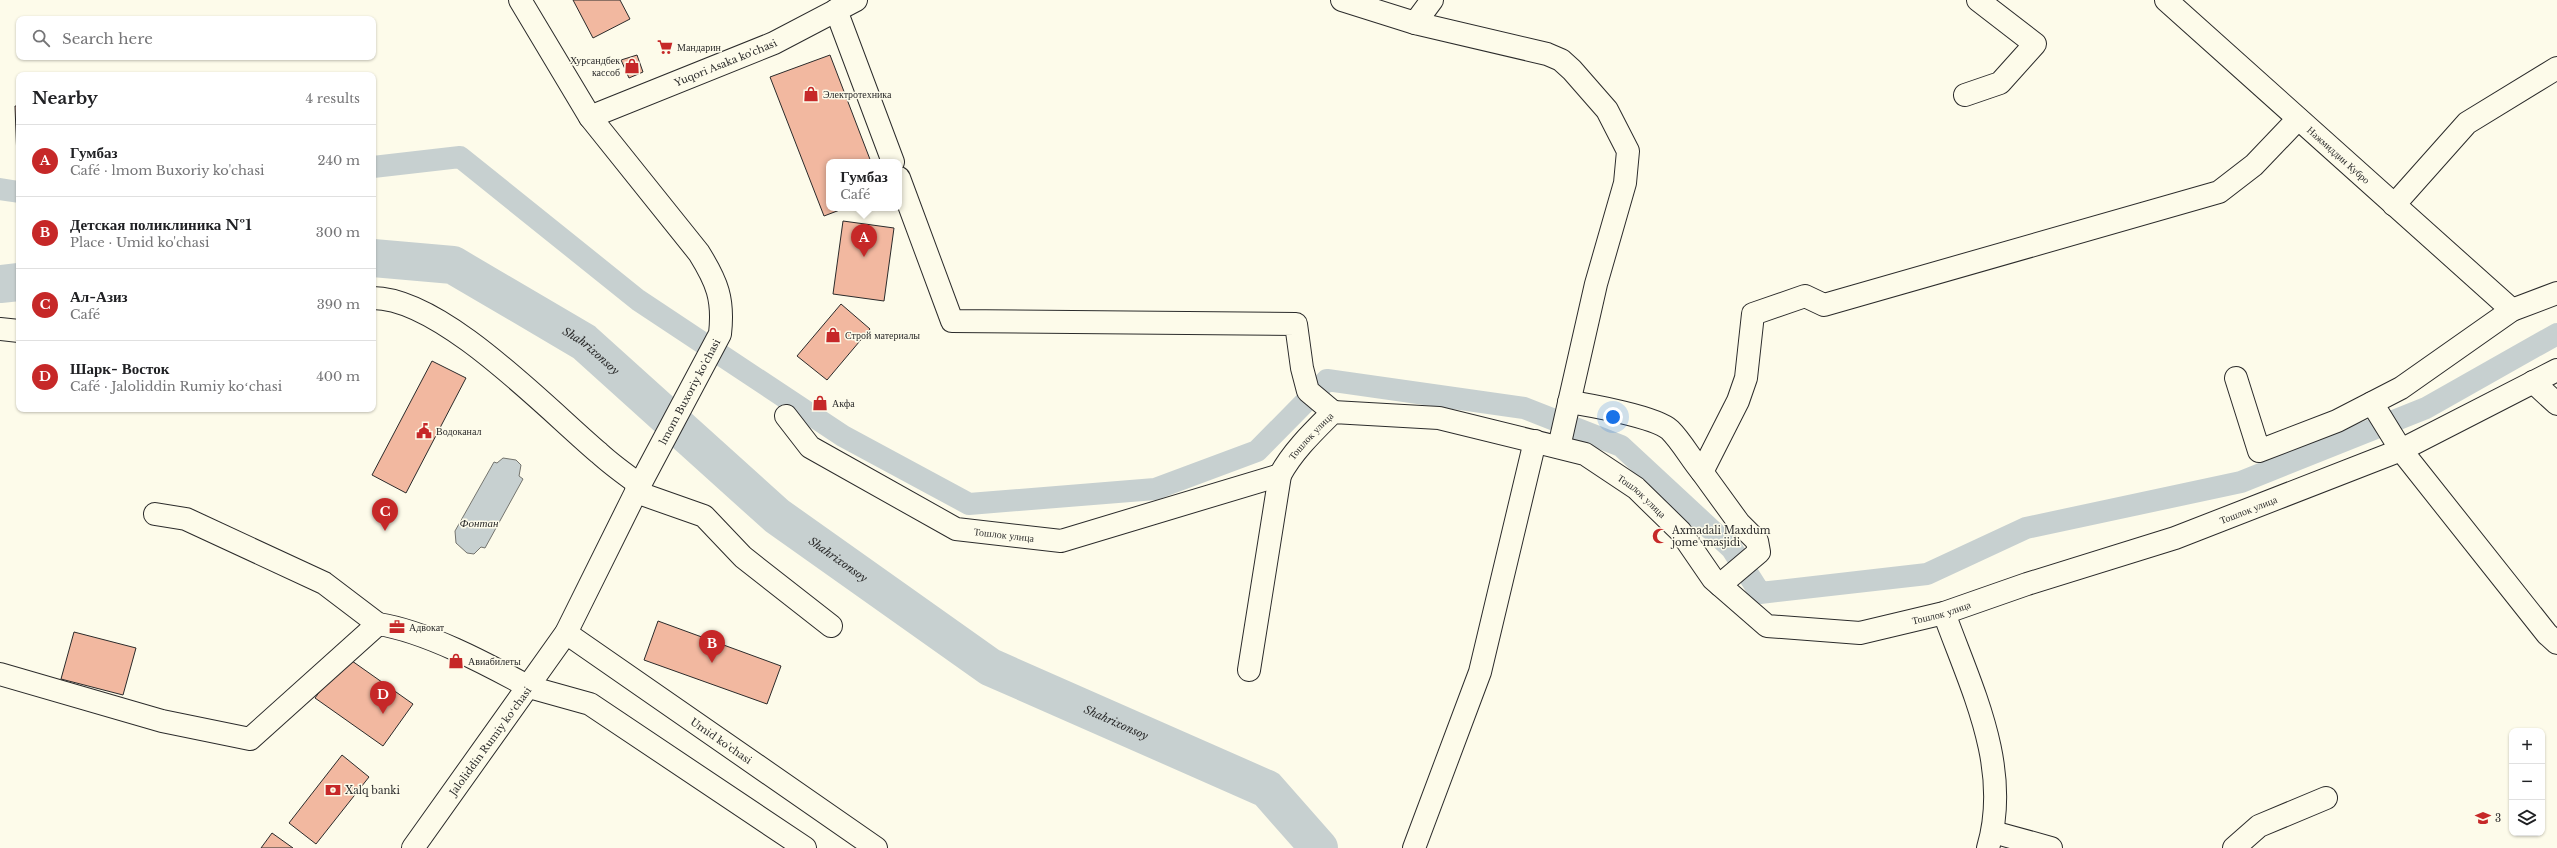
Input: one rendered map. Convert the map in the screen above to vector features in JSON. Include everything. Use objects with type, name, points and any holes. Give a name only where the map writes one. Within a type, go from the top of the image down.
[{"type":"main road","name":"lmom Buxoriy ko'chasi","points":[[520,0],[590,117],[699,253],[712,274],[720,293],[722,316],[720,334],[638,488],[566,633]]},
{"type":"main road","name":"Yuqori Asaka ko'chasi","points":[[590,117],[774,42],[856,0]]},
{"type":"main road","points":[[1342,0],[1415,24],[1526,48],[1561,60],[1607,110],[1628,150],[1624,183],[1596,284],[1559,447]]},
{"type":"main road","points":[[1415,24],[1432,0]]},
{"type":"main road","points":[[1965,95],[2000,83],[2035,44],[1978,0]]},
{"type":"main road","name":"Нажмиддин Кубро","points":[[2166,0],[2512,310]]},
{"type":"main road","points":[[836,10],[892,159]]},
{"type":"main road","points":[[2394,205],[2467,123],[2557,68]]},
{"type":"main road","points":[[1702,472],[1731,415],[1746,378],[1753,314],[1805,296],[1824,305],[2219,192],[2254,166],[2298,119]]},
{"type":"main road","points":[[902,186],[952,321],[1296,324],[1302,368],[1320,402]]},
{"type":"main road","points":[[2236,378],[2259,451],[2337,421],[2373,404],[2401,388],[2512,310],[2557,293]]},
{"type":"main road","points":[[376,299],[418,309],[443,323],[501,367],[638,488],[704,516],[743,557],[831,626]]},
{"type":"main road","points":[[0,329],[16,330]]},
{"type":"main road","name":"Тошлок улица","points":[[786,416],[810,447],[956,529],[1061,541],[1280,475],[1287,462],[1306,438],[1320,402],[1439,418],[1585,454],[1636,488],[1680,531],[1713,579],[1767,626],[1860,633],[1944,613],[2027,584],[2175,538],[2400,449],[2557,370]]},
{"type":"main road","points":[[2533,382],[2557,404]]},
{"type":"main road","points":[[1569,403],[1600,406],[1642,418],[1669,429],[1739,523],[1757,541],[1759,552],[1741,569],[1720,585]]},
{"type":"main road","points":[[2373,404],[2400,449],[2547,634],[2557,643]]},
{"type":"main road","points":[[1414,848],[1480,672],[1535,442]]},
{"type":"main road","points":[[1249,670],[1280,475]]},
{"type":"main road","points":[[155,514],[186,519],[324,583],[378,624],[402,628],[499,671],[528,687],[590,704],[805,848]]},
{"type":"main road","points":[[1944,613],[1990,739],[1997,790],[1991,840],[2051,848]]},
{"type":"main road","points":[[0,674],[162,721],[250,739],[378,624]]},
{"type":"main road","name":"Jaloliddin Rumiy koʻchasi","points":[[413,848],[566,633]]},
{"type":"main road","name":"Umid ko'chasi","points":[[566,633],[876,848]]},
{"type":"main road","points":[[2234,848],[2259,826],[2326,798]]},
{"type":"water","name":"Фонтан","points":[[503,458],[516,460],[521,465],[519,476],[523,479],[485,548],[481,547],[474,554],[467,553],[456,543],[455,531],[494,462],[497,463]]},
{"type":"building","points":[[573,0],[620,0],[630,19],[593,38]]},
{"type":"building","name":"Хурсандбек кассоб","points":[[637,55],[643,72],[629,78],[621,60]]},
{"type":"building","points":[[830,55],[870,159],[826,159],[826,211],[837,211],[824,216],[770,77]]},
{"type":"building","points":[[15,106],[16,106],[16,132]]},
{"type":"building","points":[[843,221],[894,228],[884,301],[833,294]]},
{"type":"building","points":[[841,304],[870,329],[827,380],[797,356]]},
{"type":"building","points":[[432,361],[466,378],[406,493],[372,475]]},
{"type":"building","points":[[658,621],[781,666],[767,704],[644,660]]},
{"type":"building","points":[[74,632],[136,648],[123,695],[61,679]]},
{"type":"building","points":[[345,656],[413,704],[383,746],[315,698]]},
{"type":"building","points":[[342,755],[369,777],[316,844],[289,823]]},
{"type":"building","points":[[272,833],[293,848],[261,848]]},
{"type":"waterway","points":[[376,167],[460,157],[638,300],[843,436],[969,504],[1155,489],[1257,451],[1327,380],[1524,408],[1621,446],[1732,549],[1760,593],[1927,574],[2026,528],[2241,482],[2426,408],[2557,334]]},
{"type":"waterway","points":[[0,189],[16,192]]},
{"type":"waterway","name":"Shahrixonsoy","points":[[376,258],[453,265],[584,342],[777,516],[990,667],[1267,789],[1319,848]]},
{"type":"waterway","name":"Shahrixonsoy","points":[[0,284],[16,282]]},
{"type":"place","name":"Мандарин","points":[[665,47]]},
{"type":"place","name":"Хурсандбек кассоб","points":[[632,66]]},
{"type":"place","name":"Электротехника","points":[[811,94]]},
{"type":"place","name":"Гумбаз","points":[[864,257]]},
{"type":"place","name":"Строй материалы","points":[[833,335]]},
{"type":"place","name":"Акфа","points":[[820,403]]},
{"type":"place","name":"Водоканал","points":[[424,431]]},
{"type":"place","name":"Ал-Азиз","points":[[385,531]]},
{"type":"place","name":"Axmadali Maxdum jome' masjidi","points":[[1660,536]]},
{"type":"place","name":"Адвокат","points":[[397,627]]},
{"type":"place","name":"Авиабилеты","points":[[456,661]]},
{"type":"place","name":"Детская поликлиника №1","points":[[712,663]]},
{"type":"place","name":"Шарк- Восток","points":[[383,714]]},
{"type":"place","name":"Xalq banki","points":[[333,790]]},
{"type":"place","name":"3","points":[[2483,818]]}]
